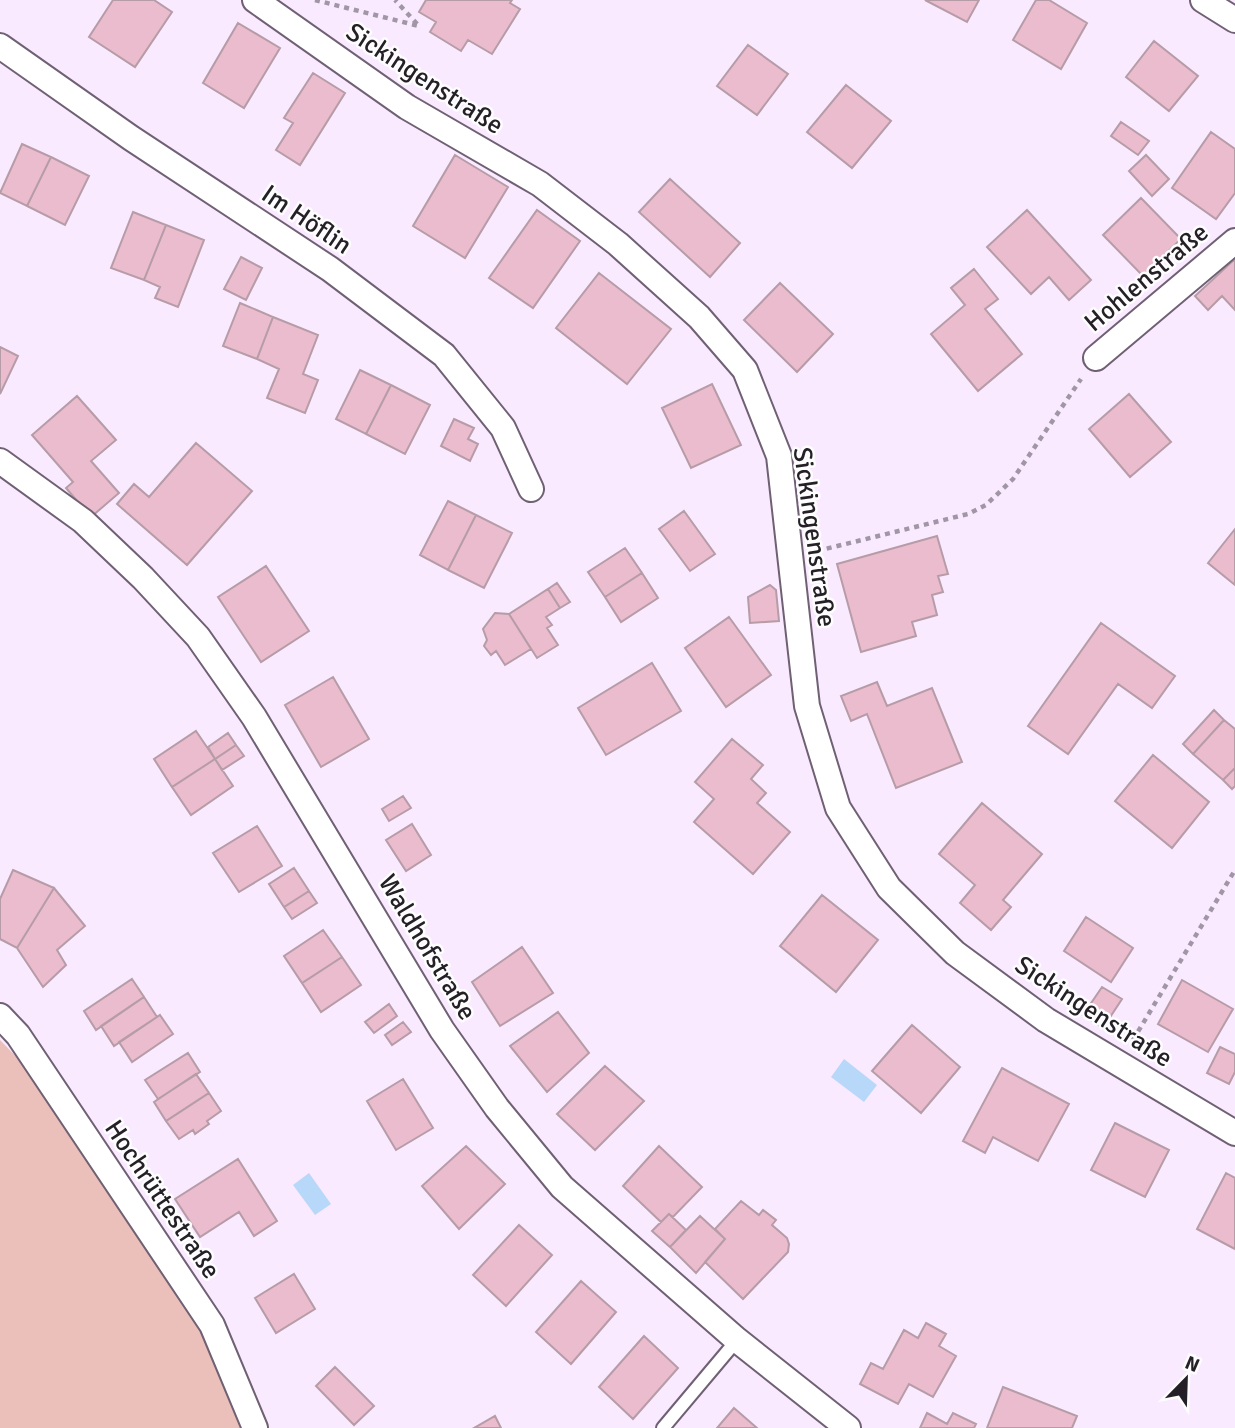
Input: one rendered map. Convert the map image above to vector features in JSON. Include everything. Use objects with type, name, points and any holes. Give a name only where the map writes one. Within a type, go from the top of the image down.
[{"type":"street","name":"Sickingenstraße","points":[[255,0],[408,107],[540,184],[628,253],[699,317],[745,370],[779,456],[807,706],[838,808],[890,888],[954,953],[1046,1020],[1235,1133]]},
{"type":"street","points":[[1203,0],[1235,20]]},
{"type":"street","name":"Im Höflin","points":[[0,46],[131,138],[330,269],[444,355],[503,428],[531,489]]},
{"type":"street","name":"Hohlenstraße","points":[[1096,358],[1235,241]]},
{"type":"street","name":"Waldhofstraße","points":[[0,461],[83,521],[143,578],[198,637],[254,717],[442,1030],[497,1108],[562,1187],[737,1340],[848,1428]]},
{"type":"street","name":"Hochrüttestraße","points":[[0,1016],[18,1035],[212,1325],[255,1428]]},
{"type":"lane","points":[[663,1428],[737,1340]]},
{"type":"path","points":[[315,0],[419,26],[395,0]]},
{"type":"path","points":[[816,551],[968,514],[986,505],[1013,479],[1096,358]]},
{"type":"path","points":[[1132,1042],[1235,870]]},
{"type":"shaded area","points":[[0,1040],[32,1073],[213,1339],[248,1428],[0,1428]]},
{"type":"water","points":[[844,1059],[877,1085],[864,1102],[831,1077]]},
{"type":"water","points":[[309,1173],[331,1204],[315,1215],[293,1185]]},
{"type":"building","points":[[113,0],[154,0],[172,12],[135,67],[89,37]]},
{"type":"building","points":[[426,0],[512,0],[510,3],[520,9],[492,54],[468,40],[461,51],[430,32],[436,22],[419,12]]},
{"type":"building","points":[[925,0],[979,0],[967,22]]},
{"type":"building","points":[[1036,0],[1049,0],[1087,23],[1061,69],[1013,40]]},
{"type":"building","points":[[238,23],[280,48],[244,108],[203,83]]},
{"type":"building","points":[[1154,41],[1198,76],[1169,111],[1126,77]]},
{"type":"building","points":[[748,45],[788,74],[757,115],[717,86]]},
{"type":"building","points":[[313,73],[345,93],[300,165],[276,150],[293,123],[284,118]]},
{"type":"building","points":[[846,85],[891,121],[852,168],[807,132]]},
{"type":"building","points":[[1121,122],[1149,141],[1138,155],[1111,136]]},
{"type":"building","points":[[1211,132],[1235,149],[1235,193],[1216,219],[1172,188]]},
{"type":"building","points":[[22,144],[51,157],[27,206],[0,193]]},
{"type":"building","points":[[455,155],[508,187],[465,258],[413,226]]},
{"type":"building","points":[[1146,155],[1169,179],[1152,196],[1129,171]]},
{"type":"building","points":[[51,157],[89,176],[65,225],[27,206]]},
{"type":"building","points":[[670,179],[740,243],[710,277],[639,212]]},
{"type":"building","points":[[1141,198],[1181,239],[1143,276],[1103,235]]},
{"type":"building","points":[[537,210],[580,241],[533,308],[489,278]]},
{"type":"building","points":[[1027,210],[1091,280],[1069,300],[1049,277],[1031,294],[987,247]]},
{"type":"building","points":[[133,212],[166,225],[144,280],[111,268]]},
{"type":"building","points":[[166,225],[204,240],[178,307],[155,298],[160,287],[144,280]]},
{"type":"building","points":[[241,257],[262,268],[246,300],[224,289]]},
{"type":"building","points":[[1235,259],[1235,310],[1222,296],[1208,310],[1195,296]]},
{"type":"building","points":[[974,269],[998,299],[985,309],[1022,354],[978,391],[931,334],[965,305],[951,288]]},
{"type":"building","points":[[599,273],[671,329],[627,384],[556,328]]},
{"type":"building","points":[[780,283],[833,334],[797,372],[744,320]]},
{"type":"building","points":[[240,303],[273,317],[257,359],[223,346]]},
{"type":"building","points":[[273,317],[318,335],[303,374],[318,380],[305,413],[267,398],[279,369],[257,359]]},
{"type":"building","points":[[0,347],[18,356],[0,394]]},
{"type":"building","points":[[360,370],[391,385],[366,434],[336,419]]},
{"type":"building","points":[[712,384],[741,445],[691,468],[662,408]]},
{"type":"building","points":[[391,385],[430,405],[405,454],[366,434]]},
{"type":"building","points":[[1129,394],[1171,442],[1130,477],[1089,429]]},
{"type":"building","points":[[77,396],[116,440],[91,461],[119,493],[91,517],[66,488],[73,482],[32,435]]},
{"type":"building","points":[[454,419],[474,428],[468,439],[478,444],[470,461],[441,446]]},
{"type":"building","points":[[196,443],[252,491],[187,565],[117,504],[134,484],[149,497]]},
{"type":"building","points":[[448,501],[476,515],[448,570],[420,555]]},
{"type":"building","points":[[684,511],[715,554],[690,571],[659,529]]},
{"type":"building","points":[[476,515],[512,533],[484,588],[448,570]]},
{"type":"building","points":[[1235,529],[1235,585],[1208,563]]},
{"type":"building","points":[[937,536],[948,574],[938,576],[943,592],[932,595],[937,615],[912,622],[916,636],[861,652],[837,564]]},
{"type":"building","points":[[625,548],[642,573],[605,597],[588,572]]},
{"type":"building","points":[[266,566],[309,631],[261,662],[218,597]]},
{"type":"building","points":[[642,573],[658,598],[621,622],[605,597]]},
{"type":"building","points":[[557,583],[570,602],[560,608],[548,589]]},
{"type":"building","points":[[770,585],[776,590],[779,621],[750,623],[748,597]]},
{"type":"building","points":[[548,589],[560,608],[546,617],[552,625],[547,628],[558,645],[537,658],[509,614]]},
{"type":"building","points":[[495,613],[509,614],[531,649],[505,665],[496,651],[491,655],[484,646],[487,640],[483,629]]},
{"type":"building","points":[[729,617],[771,675],[726,707],[685,648]]},
{"type":"building","points":[[1101,623],[1175,676],[1152,708],[1118,684],[1068,754],[1028,726]]},
{"type":"building","points":[[652,663],[681,711],[606,755],[578,708]]},
{"type":"building","points":[[333,677],[369,739],[321,767],[285,705]]},
{"type":"building","points":[[877,682],[887,706],[932,688],[962,762],[896,788],[867,714],[851,721],[841,696]]},
{"type":"building","points":[[1214,710],[1224,720],[1193,754],[1183,744]]},
{"type":"building","points":[[1224,720],[1235,729],[1235,768],[1223,780],[1193,754]]},
{"type":"building","points":[[196,731],[215,759],[172,787],[154,759]]},
{"type":"building","points":[[228,733],[236,745],[215,759],[208,747]]},
{"type":"building","points":[[732,739],[763,765],[751,779],[766,793],[757,803],[790,832],[753,874],[694,822],[714,799],[695,782]]},
{"type":"building","points":[[236,745],[244,756],[222,770],[215,759]]},
{"type":"building","points":[[1153,755],[1209,802],[1172,848],[1115,801]]},
{"type":"building","points":[[215,759],[233,786],[191,815],[172,787]]},
{"type":"building","points":[[1235,768],[1235,786],[1232,789],[1223,780]]},
{"type":"building","points":[[403,796],[411,808],[389,821],[382,809]]},
{"type":"building","points":[[982,803],[1042,854],[1003,900],[1011,907],[991,930],[960,903],[975,885],[939,854]]},
{"type":"building","points":[[412,824],[431,855],[406,871],[386,840]]},
{"type":"building","points":[[257,826],[282,866],[239,892],[213,853]]},
{"type":"building","points":[[294,868],[309,891],[284,907],[269,884]]},
{"type":"building","points":[[13,870],[54,888],[17,948],[0,939],[0,899]]},
{"type":"building","points":[[54,888],[85,926],[57,950],[66,965],[43,987],[17,948]]},
{"type":"building","points":[[309,891],[317,903],[292,919],[284,907]]},
{"type":"building","points":[[822,895],[878,940],[836,992],[780,946]]},
{"type":"building","points":[[1086,917],[1133,948],[1111,982],[1064,951]]},
{"type":"building","points":[[323,930],[342,957],[302,983],[284,956]]},
{"type":"building","points":[[522,947],[553,993],[500,1026],[472,982]]},
{"type":"building","points":[[342,957],[361,985],[321,1012],[302,983]]},
{"type":"building","points":[[132,979],[144,997],[96,1030],[84,1011]]},
{"type":"building","points":[[1182,980],[1233,1009],[1208,1052],[1158,1024]]},
{"type":"building","points":[[1102,987],[1122,999],[1103,1028],[1083,1015]]},
{"type":"building","points":[[144,997],[157,1017],[114,1046],[101,1026]]},
{"type":"building","points":[[389,1004],[397,1016],[374,1033],[365,1022]]},
{"type":"building","points":[[558,1012],[589,1053],[547,1092],[510,1046]]},
{"type":"building","points":[[160,1015],[173,1034],[132,1062],[119,1042]]},
{"type":"building","points":[[403,1022],[411,1032],[392,1045],[385,1035]]},
{"type":"building","points":[[912,1025],[960,1067],[921,1113],[872,1071]]},
{"type":"building","points":[[1220,1047],[1235,1054],[1235,1072],[1229,1084],[1207,1073]]},
{"type":"building","points":[[188,1053],[200,1072],[158,1099],[145,1080]]},
{"type":"building","points":[[605,1066],[644,1101],[595,1150],[557,1114]]},
{"type":"building","points":[[1002,1068],[1069,1104],[1038,1161],[993,1137],[985,1153],[963,1141]]},
{"type":"building","points":[[196,1074],[209,1093],[166,1121],[154,1102]]},
{"type":"building","points":[[403,1079],[433,1128],[396,1150],[367,1101]]},
{"type":"building","points":[[209,1093],[221,1111],[195,1134],[193,1130],[179,1139],[166,1121]]},
{"type":"building","points":[[1115,1123],[1169,1150],[1145,1197],[1091,1170]]},
{"type":"building","points":[[466,1146],[505,1184],[459,1229],[422,1186]]},
{"type":"building","points":[[659,1146],[702,1187],[673,1217],[669,1214],[661,1222],[623,1186]]},
{"type":"building","points":[[238,1159],[277,1221],[254,1236],[239,1212],[200,1237],[175,1199]]},
{"type":"building","points":[[1226,1173],[1235,1178],[1235,1249],[1197,1229]]},
{"type":"building","points":[[741,1201],[759,1215],[763,1210],[776,1220],[772,1225],[787,1238],[789,1244],[788,1252],[743,1299],[705,1262],[725,1239],[715,1229]]},
{"type":"building","points":[[669,1214],[686,1230],[670,1247],[652,1231]]},
{"type":"building","points":[[700,1216],[725,1239],[696,1273],[670,1247]]},
{"type":"building","points":[[519,1225],[552,1255],[506,1306],[473,1275]]},
{"type":"building","points":[[294,1274],[315,1309],[276,1333],[255,1298]]},
{"type":"building","points":[[581,1281],[616,1312],[571,1364],[536,1332]]},
{"type":"building","points":[[926,1323],[946,1334],[939,1346],[956,1356],[933,1397],[909,1384],[898,1404],[860,1384],[871,1363],[883,1369],[904,1330],[918,1338]]},
{"type":"building","points":[[644,1336],[678,1368],[633,1419],[599,1387]]},
{"type":"building","points":[[335,1367],[374,1406],[354,1425],[316,1386]]},
{"type":"building","points":[[1003,1387],[1077,1416],[1072,1428],[987,1428]]},
{"type":"building","points":[[734,1408],[757,1428],[717,1428]]},
{"type":"building","points":[[927,1413],[947,1424],[953,1413],[976,1424],[974,1428],[920,1428]]},
{"type":"building","points":[[495,1416],[501,1428],[474,1428]]}]
